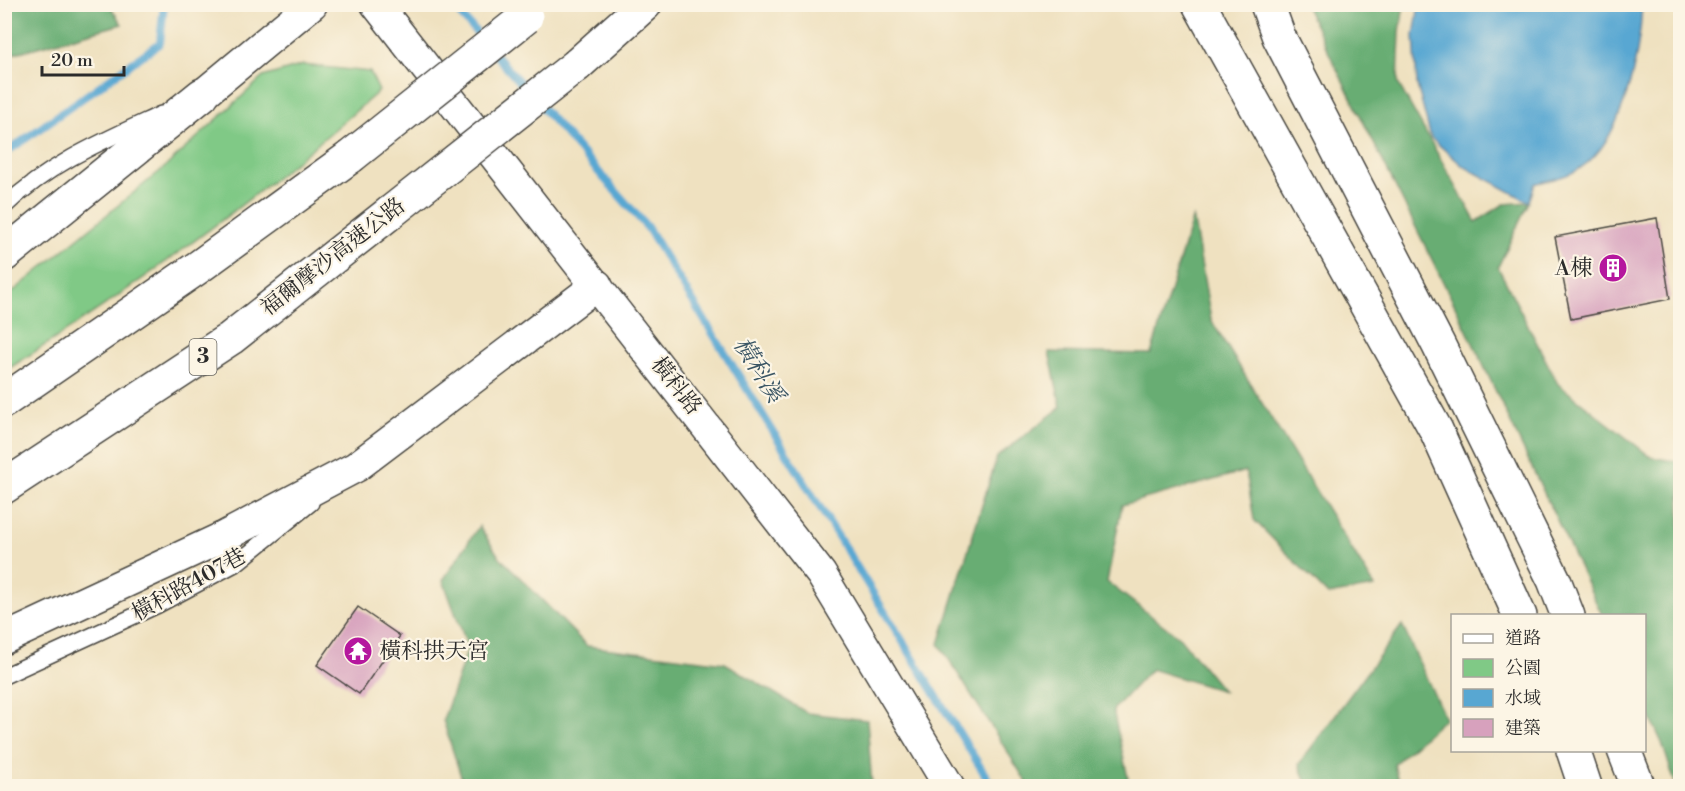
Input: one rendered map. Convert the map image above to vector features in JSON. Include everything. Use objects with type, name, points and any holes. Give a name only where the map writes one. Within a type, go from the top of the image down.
[{"type":"highway","name":"福爾摩沙高速公路","points":[[4,487],[231,338],[576,65],[645,4]]},
{"type":"highway","points":[[1199,4],[1436,430],[1520,614]]},
{"type":"highway","points":[[1267,4],[1279,37],[1438,344],[1554,580],[1568,614]]},
{"type":"highway","points":[[4,401],[190,273],[350,157],[535,11]]},
{"type":"highway","points":[[4,255],[202,95]]},
{"type":"highway","points":[[1574,752],[1585,786]]},
{"type":"highway","points":[[1625,752],[1638,786]]},
{"type":"street","points":[[202,95],[312,4]]},
{"type":"street","name":"橫科路","points":[[376,4],[821,574],[949,786]]},
{"type":"street","points":[[4,639],[203,547],[356,467],[597,285]]},
{"type":"lane","points":[[4,207],[49,170],[81,151],[202,95]]},
{"type":"lane","name":"橫科路407巷","points":[[4,676],[158,605],[237,563],[356,467]]},
{"type":"green space","points":[[5,4],[109,5],[122,24],[5,56]]},
{"type":"green space","points":[[1305,5],[1404,5],[1400,32],[1398,83],[1476,222],[1504,204],[1529,202],[1498,267],[1558,384],[1651,457],[1680,462],[1680,786],[1676,786],[1662,743],[1646,708],[1646,614],[1602,614],[1461,318]]},
{"type":"green space","points":[[303,65],[370,72],[379,91],[290,167],[198,238],[102,307],[5,371],[5,298],[165,167],[263,77]]},
{"type":"green space","points":[[1193,216],[1211,320],[1375,587],[1328,595],[1254,520],[1246,471],[1122,505],[1107,582],[1180,638],[1223,691],[1151,669],[1113,710],[1128,778],[1121,786],[1029,786],[939,644],[997,457],[1061,407],[1049,352],[1151,354]]},
{"type":"green space","points":[[479,526],[498,555],[587,646],[725,663],[807,713],[867,720],[872,786],[464,786],[443,720],[468,648],[443,580]]},
{"type":"green space","points":[[1402,625],[1445,718],[1394,764],[1399,786],[1307,786],[1299,764]]},
{"type":"water","points":[[1419,4],[1642,5],[1638,47],[1627,94],[1608,138],[1595,156],[1574,172],[1535,184],[1529,202],[1463,166],[1431,138],[1417,85],[1414,36]]},
{"type":"building","name":"A棟","points":[[1657,218],[1670,299],[1571,319],[1555,237]]},
{"type":"building","name":"橫科拱天宮","points":[[358,607],[400,636],[359,694],[317,665]]},
{"type":"waterway","name":"橫科溪","points":[[4,154],[160,43],[164,4]]},
{"type":"waterway","name":"橫科溪","points":[[451,4],[485,42]]},
{"type":"waterway","name":"橫科溪","points":[[493,52],[530,94]]},
{"type":"waterway","name":"橫科溪","points":[[539,104],[647,227],[992,786]]},
{"type":"place","name":"A棟","points":[[1613,268]]},
{"type":"place","name":"橫科拱天宮","points":[[358,651]]}]
